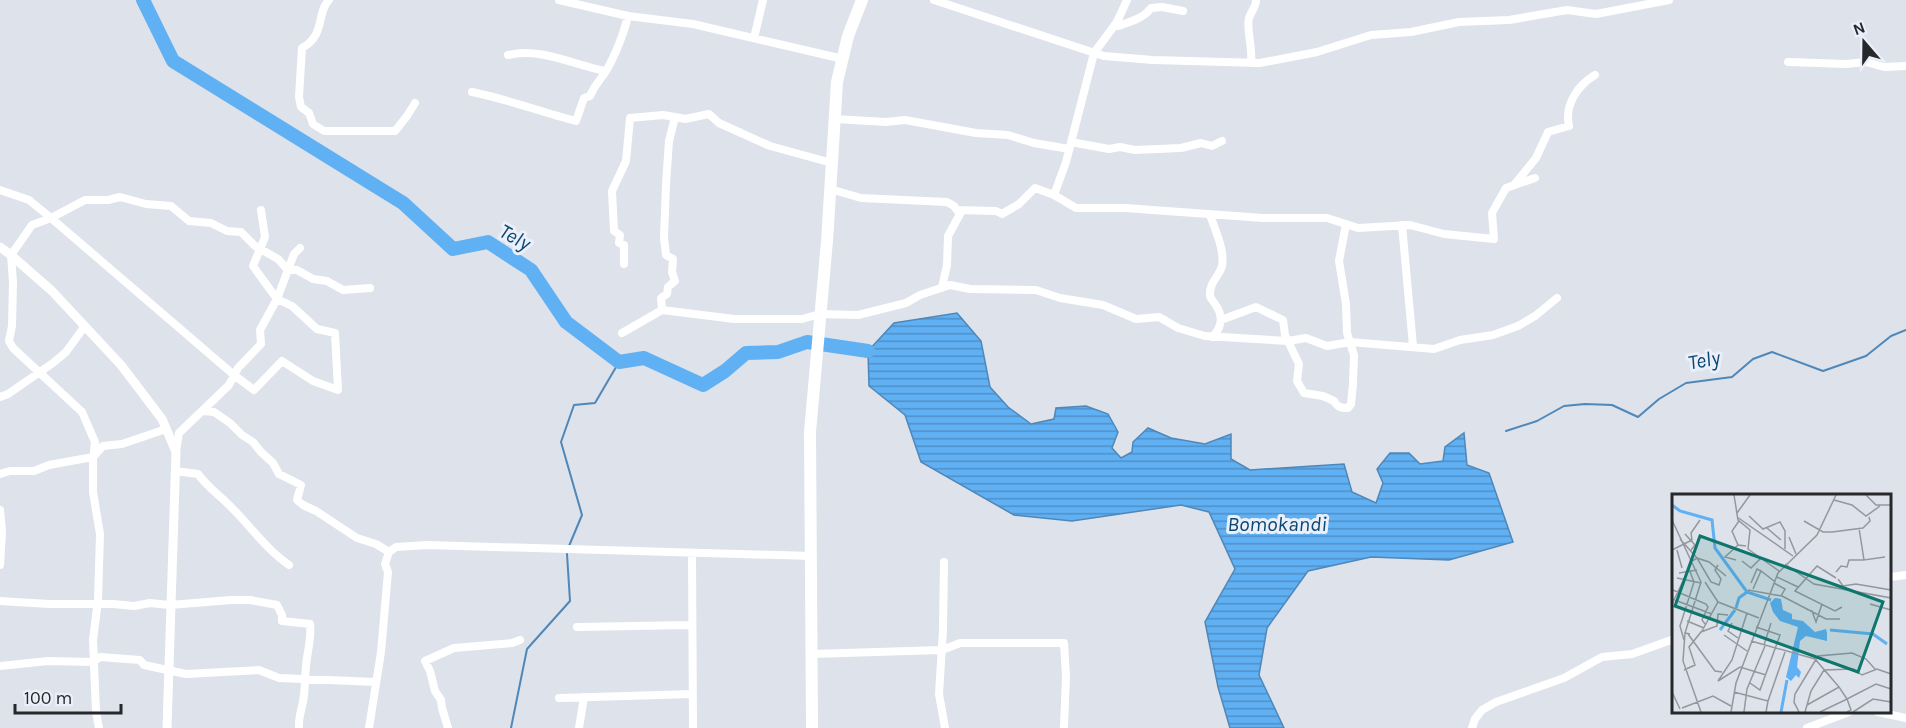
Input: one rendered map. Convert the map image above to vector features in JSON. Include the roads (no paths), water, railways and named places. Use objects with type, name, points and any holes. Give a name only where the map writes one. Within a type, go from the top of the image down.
[{"type":"main road","points":[[812,728],[810,432],[837,82],[848,36],[862,0]]},
{"type":"street","points":[[329,0],[325,4],[321,21],[311,43],[302,48],[299,97],[301,107],[309,113],[314,124],[324,131],[395,130],[408,116],[415,103]]},
{"type":"street","points":[[559,0],[651,21],[693,24],[843,59]]},
{"type":"street","points":[[754,38],[763,0]]},
{"type":"street","points":[[934,0],[1104,56],[1251,63],[1317,52],[1371,35],[1411,32],[1459,22],[1509,20],[1567,10],[1596,14],[1668,0]]},
{"type":"street","points":[[1054,195],[1070,145],[1094,53],[1117,22],[1127,0]]},
{"type":"street","points":[[1251,63],[1248,19],[1256,7],[1256,0]]},
{"type":"street","points":[[1117,22],[1118,26],[1127,23],[1156,7],[1183,11]]},
{"type":"street","points":[[472,92],[490,95],[506,102],[576,121],[584,98],[590,96],[621,39],[628,16]]},
{"type":"street","points":[[1248,19],[1257,16]]},
{"type":"street","points":[[508,55],[534,52],[605,71]]},
{"type":"street","points":[[1788,62],[1846,64],[1866,62],[1884,67],[1906,66]]},
{"type":"street","points":[[1513,186],[1536,158],[1548,132],[1569,126],[1569,111],[1575,93],[1585,81],[1595,75]]},
{"type":"street","points":[[624,264],[624,245],[619,243],[620,236],[614,231],[612,191],[626,161],[630,118],[663,115],[685,119],[709,114],[719,123],[770,146],[832,163]]},
{"type":"street","points":[[662,310],[661,298],[667,294],[668,287],[675,281],[672,273],[673,260],[666,255],[664,238],[669,141],[675,117]]},
{"type":"street","points":[[835,119],[886,122],[904,120],[976,134],[1008,135],[1034,143],[1109,149],[1120,147],[1135,150],[1181,148],[1201,143],[1212,146],[1222,141]]},
{"type":"street","points":[[957,210],[996,211],[1002,214],[1019,204],[1035,188],[1054,195],[1076,208],[1125,208],[1210,215],[1327,218],[1358,228],[1410,225],[1444,234],[1494,239],[1492,213],[1506,188],[1536,178]]},
{"type":"street","points":[[830,189],[861,198],[947,202],[957,210],[960,214],[948,236],[947,266],[942,287]]},
{"type":"street","points":[[0,190],[29,200],[254,390],[282,361],[313,381],[338,390],[335,333],[317,329],[292,306],[277,299],[253,266],[265,237],[261,210]]},
{"type":"street","points":[[99,728],[93,662],[100,534],[93,492],[95,442],[82,412],[9,341],[12,326],[11,255],[32,225],[85,200],[108,200],[120,197],[146,204],[171,206],[189,221],[211,223],[227,231],[241,232],[255,246],[278,259],[288,270],[297,270],[313,279],[327,281],[344,290],[370,288]]},
{"type":"street","points":[[1210,215],[1221,248],[1222,267],[1212,282],[1210,298],[1217,306],[1221,320],[1218,332],[1212,337]]},
{"type":"street","points":[[1221,320],[1256,307],[1283,320],[1288,341],[1299,364],[1298,381],[1304,393],[1334,401],[1342,408],[1348,408],[1351,404],[1354,355],[1347,333],[1346,304],[1339,261],[1346,224]]},
{"type":"street","points":[[1402,225],[1413,346]]},
{"type":"street","points":[[0,248],[52,291],[121,365],[162,419],[176,453]]},
{"type":"street","points":[[167,728],[175,471],[179,433],[229,385],[238,368],[261,344],[260,330],[277,299],[294,254],[300,248]]},
{"type":"street","points":[[622,333],[662,310],[734,319],[819,320],[858,315],[906,303],[920,295],[950,285],[970,289],[1036,290],[1060,298],[1103,304],[1136,319],[1159,317],[1178,328],[1212,337],[1288,341],[1306,338],[1327,346],[1350,342],[1434,349],[1460,340],[1493,335],[1518,326],[1535,316],[1557,297]]},
{"type":"street","points":[[0,397],[54,363],[66,352],[85,326]]},
{"type":"street","points":[[203,411],[214,412],[230,423],[273,462],[279,474],[301,485],[297,500],[303,505],[357,538],[376,544],[389,552]]},
{"type":"street","points":[[0,474],[10,471],[34,471],[49,465],[93,457],[103,446],[122,444],[166,429]]},
{"type":"street","points":[[175,471],[198,474],[209,489],[230,505],[272,553],[289,565]]},
{"type":"street","points":[[0,510],[2,532],[0,565]]},
{"type":"street","points":[[369,728],[387,598],[386,564],[389,552],[396,547],[427,545],[811,556]]},
{"type":"street","points":[[692,553],[693,728]]},
{"type":"street","points":[[944,562],[939,694],[945,728]]},
{"type":"street","points":[[1891,577],[1906,575]]},
{"type":"street","points":[[0,600],[49,604],[134,606],[150,603],[170,605],[250,600],[277,605],[282,621],[310,624],[311,631],[308,640],[310,650],[298,719],[299,728]]},
{"type":"street","points":[[577,627],[692,625]]},
{"type":"street","points":[[448,728],[441,700],[435,691],[425,661],[454,648],[512,643],[520,640]]},
{"type":"street","points":[[1472,728],[1482,710],[1496,702],[1564,678],[1602,657],[1632,654],[1672,640]]},
{"type":"street","points":[[811,654],[942,650],[960,643],[1064,643],[1066,676],[1064,728]]},
{"type":"street","points":[[0,666],[48,662],[93,662],[100,657],[129,658],[141,660],[144,665],[186,674],[259,670],[279,678],[376,681]]},
{"type":"street","points":[[559,698],[692,694]]},
{"type":"street","points":[[579,728],[584,697]]},
{"type":"street","points":[[1807,728],[1844,713]]},
{"type":"street","points":[[1886,713],[1906,718]]},
{"type":"water","name":"Bomokandi","points":[[957,313],[981,341],[990,387],[1008,407],[1031,424],[1054,419],[1056,408],[1086,406],[1108,414],[1118,432],[1112,448],[1121,458],[1132,452],[1133,442],[1148,428],[1171,438],[1205,444],[1231,434],[1231,459],[1250,470],[1344,464],[1352,492],[1376,503],[1383,483],[1377,469],[1390,453],[1409,453],[1420,464],[1443,461],[1445,447],[1464,433],[1467,465],[1489,473],[1513,542],[1449,560],[1371,557],[1308,571],[1267,628],[1259,675],[1284,728],[1230,728],[1218,687],[1205,622],[1235,569],[1209,512],[1181,505],[1072,521],[1014,515],[921,462],[905,415],[869,386],[868,351],[894,323]]},
{"type":"waterway","name":"Tely","points":[[143,0],[173,61],[403,203],[453,249],[488,242],[531,270],[566,322],[619,362],[644,358],[703,385],[725,371],[746,353],[778,352],[807,342],[868,351]]},
{"type":"waterway","name":"Tely","points":[[1506,431],[1537,421],[1564,406],[1612,405],[1638,417],[1659,399],[1686,383],[1732,377],[1753,359],[1772,352],[1823,371],[1866,356],[1891,336],[1906,330]]},
{"type":"waterway","points":[[569,546],[582,515],[561,442],[574,405],[595,403],[619,362]]},
{"type":"waterway","points":[[511,728],[527,649],[570,601],[567,554]]}]
